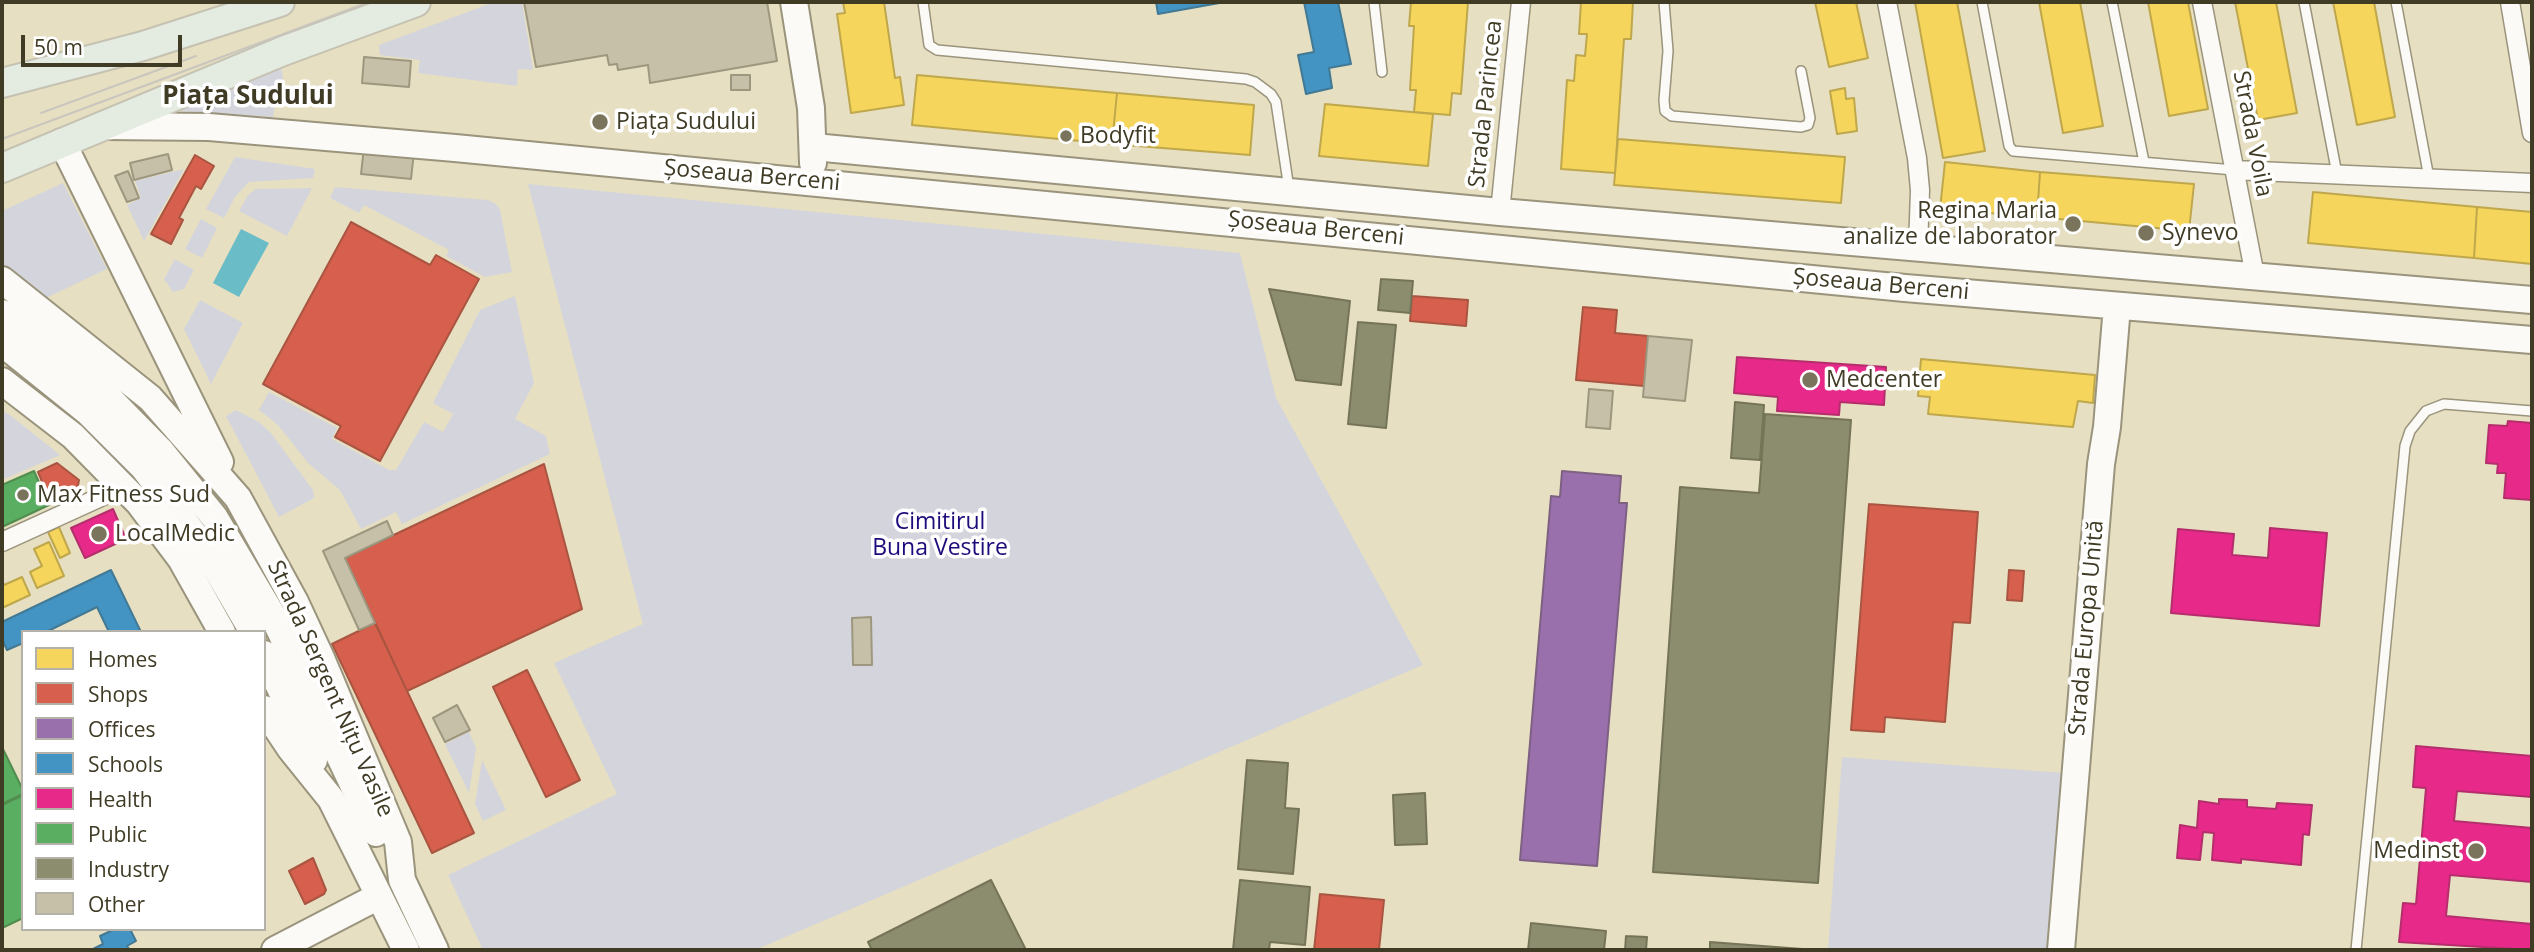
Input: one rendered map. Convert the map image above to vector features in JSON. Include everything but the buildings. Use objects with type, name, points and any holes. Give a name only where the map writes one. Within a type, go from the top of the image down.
[{"type":"main road","points":[[2,83],[144,46],[280,2]]},
{"type":"main road","points":[[2,168],[100,126],[416,2]]},
{"type":"main road","points":[[794,2],[814,148],[811,181]]},
{"type":"main road","name":"Șoseaua Berceni","points":[[100,126],[163,125],[267,131],[2118,306],[2532,340]]},
{"type":"main road","points":[[62,142],[238,498]]},
{"type":"main road","name":"Șoseaua Berceni","points":[[814,148],[1500,212],[2532,300]]},
{"type":"main road","points":[[1709,268],[1712,230]]},
{"type":"main road","name":"Strada Sergent Nițu Vasile","points":[[2,280],[150,398],[238,498],[295,602],[321,658],[398,842],[402,880],[435,950]]},
{"type":"main road","name":"Strada Europa Unită","points":[[2061,950],[2101,464],[2118,306]]},
{"type":"main road","points":[[2,313],[107,396],[169,460],[215,518],[274,618],[402,880]]},
{"type":"main road","points":[[2,343],[80,405],[143,467],[204,546],[252,630]]},
{"type":"main road","points":[[2,381],[74,436],[125,486],[167,537],[221,630]]},
{"type":"main road","points":[[266,658],[331,799]]},
{"type":"main road","name":"Strada Sergent Nițu Vasile","points":[[266,712],[290,748],[331,799],[405,950]]},
{"type":"main road","points":[[275,950],[379,896]]},
{"type":"street","name":"Strada Parincea","points":[[1500,212],[1521,2]]},
{"type":"street","points":[[1887,2],[1917,158],[1920,190],[1918,248]]},
{"type":"street","name":"Strada Voila","points":[[2202,2],[2255,276]]},
{"type":"street","points":[[2510,2],[2532,132]]},
{"type":"street","points":[[2234,170],[2532,183]]},
{"type":"street","points":[[2,542],[125,486]]},
{"type":"lane","points":[[923,2],[928,43],[936,50],[1255,82],[1271,94],[1276,102],[1289,193]]},
{"type":"lane","points":[[1374,2],[1382,72]]},
{"type":"lane","points":[[1664,2],[1668,51],[1664,100],[1665,111],[1672,116],[1801,127],[1808,125],[1810,118],[1801,71]]},
{"type":"lane","points":[[1982,2],[2009,146],[2013,151],[2234,170]]},
{"type":"lane","points":[[2112,2],[2144,162]]},
{"type":"lane","points":[[2304,2],[2337,174]]},
{"type":"lane","points":[[2396,2],[2429,178]]},
{"type":"lane","points":[[2356,950],[2405,446],[2410,431],[2426,411],[2444,404],[2532,411]]},
{"type":"green space","points":[[494,2],[522,2],[533,70],[518,69],[517,86],[418,73],[420,60],[380,55],[379,45]]},
{"type":"green space","points":[[281,65],[284,85],[276,98],[273,117],[178,111],[178,105]]},
{"type":"green space","points":[[235,157],[315,169],[313,178],[249,182],[235,197],[224,218],[206,209]]},
{"type":"green space","points":[[184,169],[144,241],[127,205],[141,198],[135,181]]},
{"type":"green space","points":[[63,183],[107,269],[48,297],[42,296],[2,267],[2,211]]},
{"type":"green space","name":"Cimitirul Buna Vestire","points":[[528,184],[1240,253],[1276,398],[1423,665],[755,950],[483,950],[448,875],[617,794],[554,663],[643,624]]},
{"type":"green space","points":[[335,187],[488,200],[500,210],[512,272],[485,277],[446,256],[449,250],[364,205],[359,213],[330,198]]},
{"type":"green space","points":[[312,188],[287,236],[239,211],[248,195],[256,189]]},
{"type":"green space","points":[[201,219],[217,228],[202,258],[185,249]]},
{"type":"green space","points":[[175,259],[194,270],[184,289],[173,292],[164,279]]},
{"type":"green space","points":[[515,296],[534,383],[515,419],[546,436],[550,454],[402,524],[396,512],[361,529],[340,490],[308,463],[278,425],[259,410],[269,392],[337,428],[332,439],[389,470],[396,470],[424,422],[443,432],[453,414],[433,403],[480,310]]},
{"type":"green space","points":[[200,300],[243,323],[211,384],[184,329]]},
{"type":"green space","points":[[2,410],[14,418],[60,455],[2,480]]},
{"type":"green space","points":[[236,410],[259,422],[271,433],[313,490],[314,498],[279,517],[226,416]]},
{"type":"green space","points":[[469,732],[476,748],[469,793],[445,744]]},
{"type":"green space","points":[[1842,757],[2065,773],[2051,950],[1828,950]]},
{"type":"green space","points":[[482,760],[506,810],[483,821],[475,804]]},
{"type":"water","points":[[241,229],[269,243],[239,297],[213,283]]},
{"type":"tram line","points":[[2,139],[369,2]]},
{"type":"tram line","points":[[41,113],[196,56]]},
{"type":"place","name":"Piața Sudului","points":[[600,122]]},
{"type":"place","name":"Bodyfit","points":[[1066,136]]},
{"type":"place","name":"Regina Maria analize de laborator","points":[[2073,224]]},
{"type":"place","name":"Synevo","points":[[2146,233]]},
{"type":"place","name":"Medcenter","points":[[1810,380]]},
{"type":"place","name":"Max Fitness Sud","points":[[23,495]]},
{"type":"place","name":"LocalMedic","points":[[99,534]]},
{"type":"place","name":"Medinst","points":[[2476,851]]},
{"type":"district","name":"Piața Sudului","points":[[248,97]]}]
